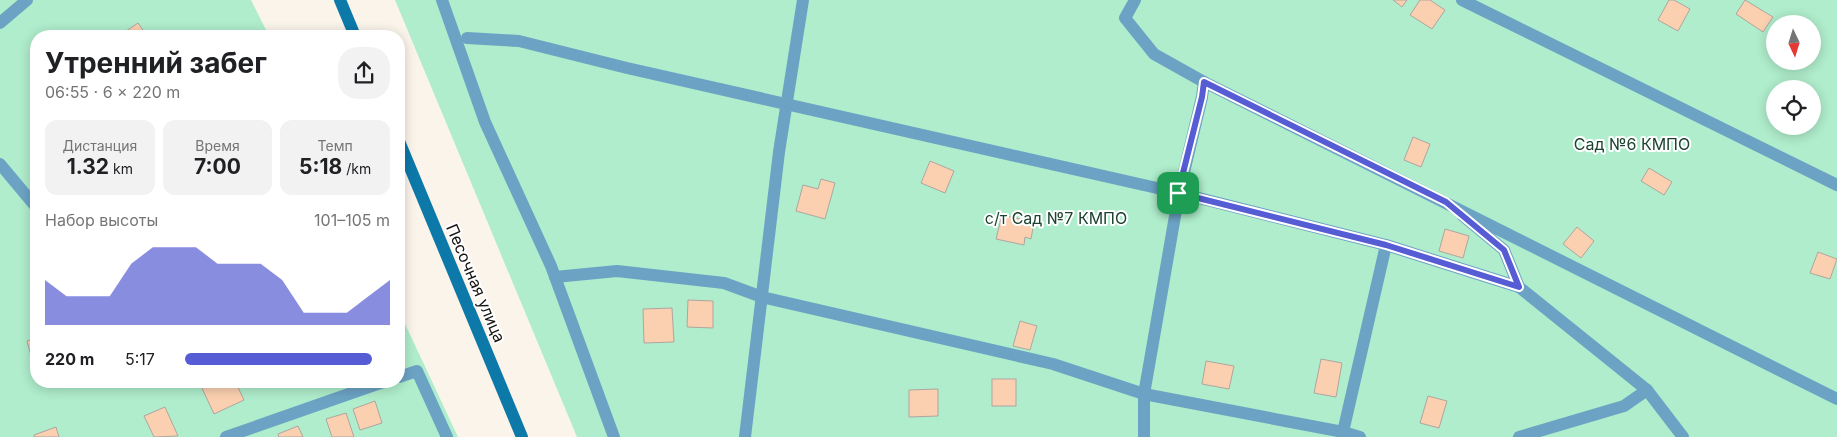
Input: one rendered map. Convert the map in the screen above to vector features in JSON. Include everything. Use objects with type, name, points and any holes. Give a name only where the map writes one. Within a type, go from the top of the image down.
[{"type":"main road","points":[[340,0],[352,30]]},
{"type":"main road","name":"Песочная улица","points":[[405,155],[522,437]]},
{"type":"lane","points":[[0,23],[27,0]]},
{"type":"lane","points":[[442,0],[486,122],[555,277],[614,437]]},
{"type":"lane","points":[[745,437],[779,152],[802,0]]},
{"type":"lane","points":[[1462,0],[1837,185]]},
{"type":"lane","points":[[1131,1],[1125,18],[1154,54],[1204,82],[1837,399]]},
{"type":"lane","points":[[467,38],[519,41],[1178,193],[1386,245],[1519,287],[1647,390],[1683,437]]},
{"type":"lane","points":[[1144,437],[1144,394],[1178,193],[1204,82]]},
{"type":"lane","points":[[0,164],[30,200]]},
{"type":"lane","points":[[1446,202],[1504,250],[1519,287]]},
{"type":"lane","points":[[1343,432],[1386,245]]},
{"type":"lane","points":[[555,277],[617,271],[724,283],[762,297],[1053,364],[1144,394],[1343,432],[1360,437]]},
{"type":"lane","points":[[405,375],[417,370],[447,437]]},
{"type":"lane","points":[[226,437],[366,388]]},
{"type":"lane","points":[[1520,437],[1624,406],[1647,390]]},
{"type":"green space","points":[[0,0],[251,0],[266,30],[30,30],[30,388],[405,388],[405,324],[458,437],[0,437]]},
{"type":"green space","name":"с/т Сад №7 КМПО","points":[[395,0],[1837,0],[1837,437],[577,437]]},
{"type":"building","points":[[1393,0],[1407,0],[1402,7]]},
{"type":"building","points":[[1420,0],[1430,0],[1445,10],[1432,29],[1410,15]]},
{"type":"building","points":[[1669,0],[1674,0],[1690,9],[1678,31],[1658,20]]},
{"type":"building","points":[[1745,0],[1770,15],[1766,15],[1766,28],[1763,32],[1736,14]]},
{"type":"building","points":[[138,23],[143,30],[128,30]]},
{"type":"building","points":[[1413,137],[1430,144],[1421,167],[1404,160]]},
{"type":"building","points":[[930,161],[954,171],[945,193],[921,183]]},
{"type":"building","points":[[1649,168],[1672,182],[1664,195],[1641,181]]},
{"type":"building","points":[[821,179],[835,183],[825,219],[796,211],[803,185],[818,189]]},
{"type":"building","points":[[1002,215],[1034,222],[1031,239],[1025,237],[1024,245],[996,239]]},
{"type":"building","points":[[1577,227],[1594,241],[1581,258],[1563,244]]},
{"type":"building","points":[[1445,229],[1469,236],[1463,258],[1439,251]]},
{"type":"building","points":[[1818,252],[1837,259],[1830,279],[1810,273]]},
{"type":"building","points":[[688,300],[713,301],[713,328],[687,327]]},
{"type":"building","points":[[672,308],[674,342],[644,343],[643,309]]},
{"type":"building","points":[[1020,321],[1037,326],[1030,350],[1013,346]]},
{"type":"building","points":[[30,340],[30,352],[27,341]]},
{"type":"building","points":[[1321,359],[1342,363],[1336,397],[1314,393]]},
{"type":"building","points":[[1206,361],[1234,366],[1229,389],[1202,384]]},
{"type":"building","points":[[992,379],[1016,379],[1016,406],[992,406]]},
{"type":"building","points":[[202,388],[238,388],[244,400],[214,414]]},
{"type":"building","points":[[938,389],[938,416],[909,417],[909,390]]},
{"type":"building","points":[[1428,396],[1447,401],[1439,428],[1420,423]]},
{"type":"building","points":[[375,401],[382,423],[360,430],[353,409]]},
{"type":"building","points":[[165,407],[178,436],[154,437],[144,416]]},
{"type":"building","points":[[346,413],[354,437],[332,437],[326,419]]},
{"type":"building","points":[[298,426],[303,437],[279,437],[278,434]]},
{"type":"building","points":[[56,427],[59,437],[34,437],[34,435]]},
{"type":"route","points":[[1204,82],[1446,202],[1504,250],[1519,287],[1386,245],[1178,193],[1204,82]]},
{"type":"park label","name":"Сад №6 КМПО","points":[[1632,144]]}]
